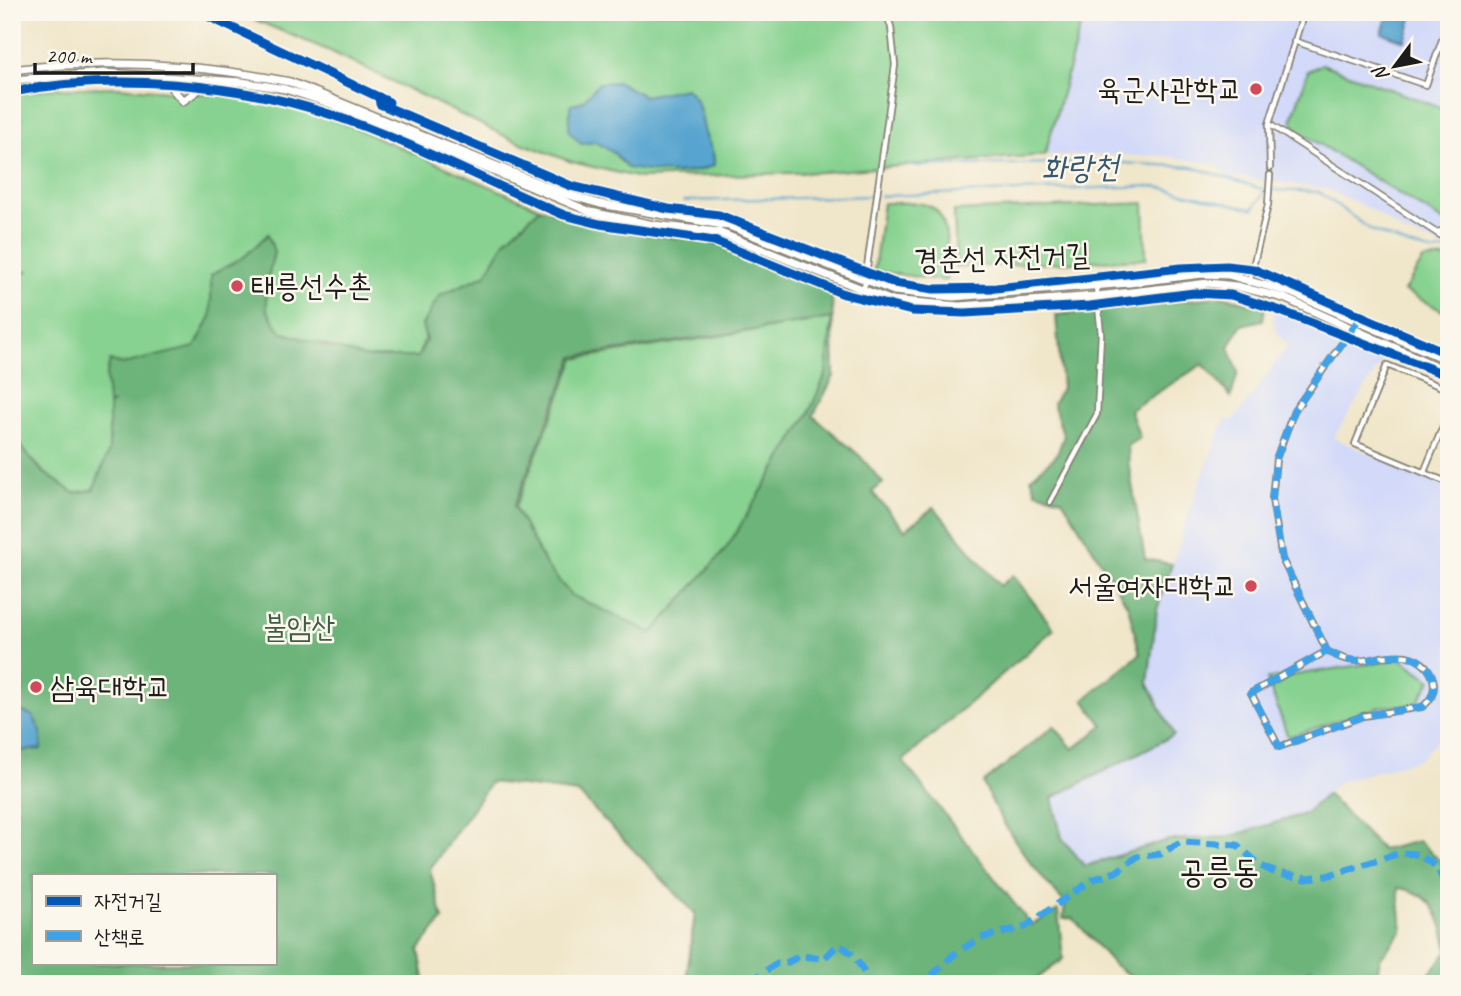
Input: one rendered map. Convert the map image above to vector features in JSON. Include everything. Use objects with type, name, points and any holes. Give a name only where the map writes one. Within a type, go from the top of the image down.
[{"type":"main road","points":[[12,70],[80,63],[159,66],[243,73],[290,82],[565,194],[600,204],[729,226],[890,300],[959,306],[1097,296],[1208,283],[1249,284],[1449,372]]},
{"type":"main road","points":[[132,74],[141,69],[160,70],[159,66]]},
{"type":"main road","points":[[12,82],[81,73],[132,74],[285,89],[332,104],[591,212],[654,225],[718,232],[864,286],[953,297],[1096,286],[1202,274],[1292,293],[1449,361]]},
{"type":"main road","points":[[211,80],[206,75],[209,73],[243,73]]},
{"type":"main road","points":[[161,76],[183,101],[211,80]]},
{"type":"street","points":[[864,286],[895,65],[891,27],[886,12]]},
{"type":"street","points":[[1270,168],[1269,124],[1304,12]]},
{"type":"street","points":[[1294,41],[1426,85],[1449,20]]},
{"type":"street","points":[[1269,124],[1449,241]]},
{"type":"street","points":[[1249,284],[1268,205],[1270,175]]},
{"type":"street","points":[[1435,232],[1449,230]]},
{"type":"street","points":[[1050,502],[1097,414],[1101,356],[1096,286]]},
{"type":"street","points":[[1327,651],[1251,694],[1279,747],[1363,716],[1422,707],[1434,693],[1436,681],[1427,668],[1407,656],[1357,663],[1341,660],[1327,651],[1282,559],[1272,499],[1276,459],[1294,411],[1357,322]]},
{"type":"street","points":[[1449,390],[1387,365],[1356,444],[1449,483]]},
{"type":"street","points":[[1424,472],[1449,412]]},
{"type":"shaded area","name":"육군사관학교","points":[[1061,12],[1449,12],[1449,254],[1435,243],[1405,233],[1372,210],[1326,189],[1229,176],[1215,164],[1166,156],[1045,155],[1081,24]]},
{"type":"shaded area","name":"서울여자대학교","points":[[1275,306],[1387,354],[1333,438],[1449,488],[1449,672],[1445,731],[1420,759],[1339,782],[1304,814],[1228,837],[1168,840],[1085,866],[1062,838],[1052,798],[1174,735],[1148,683],[1157,610],[1198,487],[1225,419],[1233,421],[1288,346],[1277,333],[1273,320]]},
{"type":"green space","points":[[236,12],[1061,12],[1081,24],[1045,155],[823,172],[640,178],[572,162],[511,139],[330,51]]},
{"type":"green space","points":[[1322,64],[1449,111],[1449,225],[1297,130],[1292,119],[1308,71]]},
{"type":"green space","name":"태릉선수촌","points":[[117,87],[269,99],[330,117],[540,208],[485,275],[440,295],[418,357],[109,371],[109,406],[115,451],[93,490],[74,493],[43,472],[12,437],[12,277],[29,271],[12,271],[12,95],[43,89]]},
{"type":"green space","points":[[883,203],[921,204],[937,211],[945,231],[948,269],[946,281],[874,271]]},
{"type":"green space","points":[[1144,203],[1146,259],[956,267],[954,211]]},
{"type":"green space","name":"불암산","points":[[540,208],[652,235],[704,240],[735,248],[832,293],[834,376],[813,416],[860,456],[883,483],[872,492],[905,530],[934,507],[1000,586],[1013,575],[1054,629],[903,761],[1031,925],[1058,910],[1063,959],[1030,984],[648,984],[666,979],[686,982],[695,913],[578,793],[491,782],[430,869],[443,919],[419,950],[425,984],[12,984],[12,755],[16,751],[41,749],[41,733],[33,716],[12,708],[12,437],[43,472],[74,493],[93,490],[109,451],[109,406],[114,403],[108,404],[106,376],[110,361],[123,364],[195,347],[211,316],[211,275],[245,256],[268,234],[274,252],[266,286],[267,310],[281,332],[364,357],[418,357],[426,340],[422,325],[440,295],[485,275],[506,240]],"holes":[[[832,318],[826,374],[808,415],[726,549],[652,633],[571,595],[547,567],[514,506],[574,357]]]},
{"type":"green space","points":[[1449,258],[1449,314],[1404,291],[1423,260]]},
{"type":"green space","points":[[1223,296],[1265,307],[1263,320],[1241,325],[1229,347],[1238,372],[1231,397],[1203,364],[1130,410],[1140,438],[1128,445],[1129,467],[1145,559],[1172,564],[1157,610],[1148,683],[1174,735],[1052,798],[1062,838],[1085,866],[1168,840],[1228,837],[1304,814],[1327,794],[1382,850],[1419,841],[1440,861],[1449,876],[1449,984],[1421,984],[1448,951],[1446,939],[1439,918],[1428,901],[1420,895],[1398,888],[1402,931],[1380,958],[1377,975],[1367,984],[1324,984],[1311,968],[1288,984],[1142,984],[1114,965],[1073,918],[1063,919],[1065,903],[1019,847],[983,783],[1054,726],[1073,749],[1103,726],[1084,700],[1140,654],[1128,606],[1062,499],[1036,492],[1031,477],[1056,456],[1064,437],[1053,403],[1062,388],[1056,315]]},
{"type":"green space","points":[[832,318],[826,374],[808,415],[726,549],[652,633],[571,595],[547,567],[515,508],[575,359]]},
{"type":"green space","points":[[1401,659],[1431,680],[1416,705],[1380,707],[1288,737],[1267,679]]},
{"type":"water","points":[[1389,12],[1414,12],[1405,41],[1382,33]]},
{"type":"water","points":[[618,82],[644,96],[686,88],[698,104],[713,152],[714,165],[682,173],[627,168],[614,153],[595,142],[581,144],[569,131],[570,105],[583,101],[599,83]]},
{"type":"water","points":[[12,708],[33,716],[41,732],[41,749],[17,751],[12,755]]},
{"type":"waterway","points":[[910,166],[1106,162],[1193,167],[1265,190]]},
{"type":"waterway","name":"화랑천","points":[[880,196],[1154,186],[1253,209],[1266,190]]},
{"type":"waterway","name":"화랑천","points":[[1272,190],[1319,192],[1371,230],[1409,246],[1435,252],[1449,250]]},
{"type":"waterway","name":"화랑천","points":[[683,201],[874,196]]},
{"type":"marked path","points":[[1327,651],[1339,657],[1359,661],[1395,655],[1415,659],[1429,670],[1434,685],[1433,693],[1422,707],[1363,716],[1279,747],[1251,693],[1327,651],[1282,559],[1272,499],[1276,459],[1294,411],[1357,322]]},
{"type":"marked path","points":[[912,984],[934,974],[953,955],[981,938],[1025,927],[1092,880],[1116,872],[1137,857],[1161,854],[1180,842],[1237,845],[1261,866],[1276,873],[1307,878],[1327,876],[1400,853],[1419,854],[1436,866],[1449,891]]},
{"type":"marked path","points":[[754,984],[753,980],[777,963],[786,963],[800,956],[824,958],[838,945],[853,956],[870,984]]},
{"type":"cycle path","points":[[199,12],[389,102]]},
{"type":"cycle path","points":[[12,92],[50,86],[130,82],[253,94],[359,124],[564,215],[600,224],[714,241],[844,294],[912,311],[965,313],[1090,306],[1194,293],[1231,295],[1278,310],[1449,376]]},
{"type":"cycle path","name":"경춘선 자전거길","points":[[379,97],[380,104],[571,186],[668,209],[719,215],[894,283],[934,289],[996,288],[1181,268],[1227,266],[1253,269],[1449,354]]},
{"type":"place","name":"육군사관학교","points":[[1256,89]]},
{"type":"place","name":"태릉선수촌","points":[[237,286]]},
{"type":"place","name":"서울여자대학교","points":[[1251,586]]},
{"type":"place","name":"삼육대학교","points":[[36,687]]},
{"type":"district","name":"공릉동","points":[[1219,870]]}]
